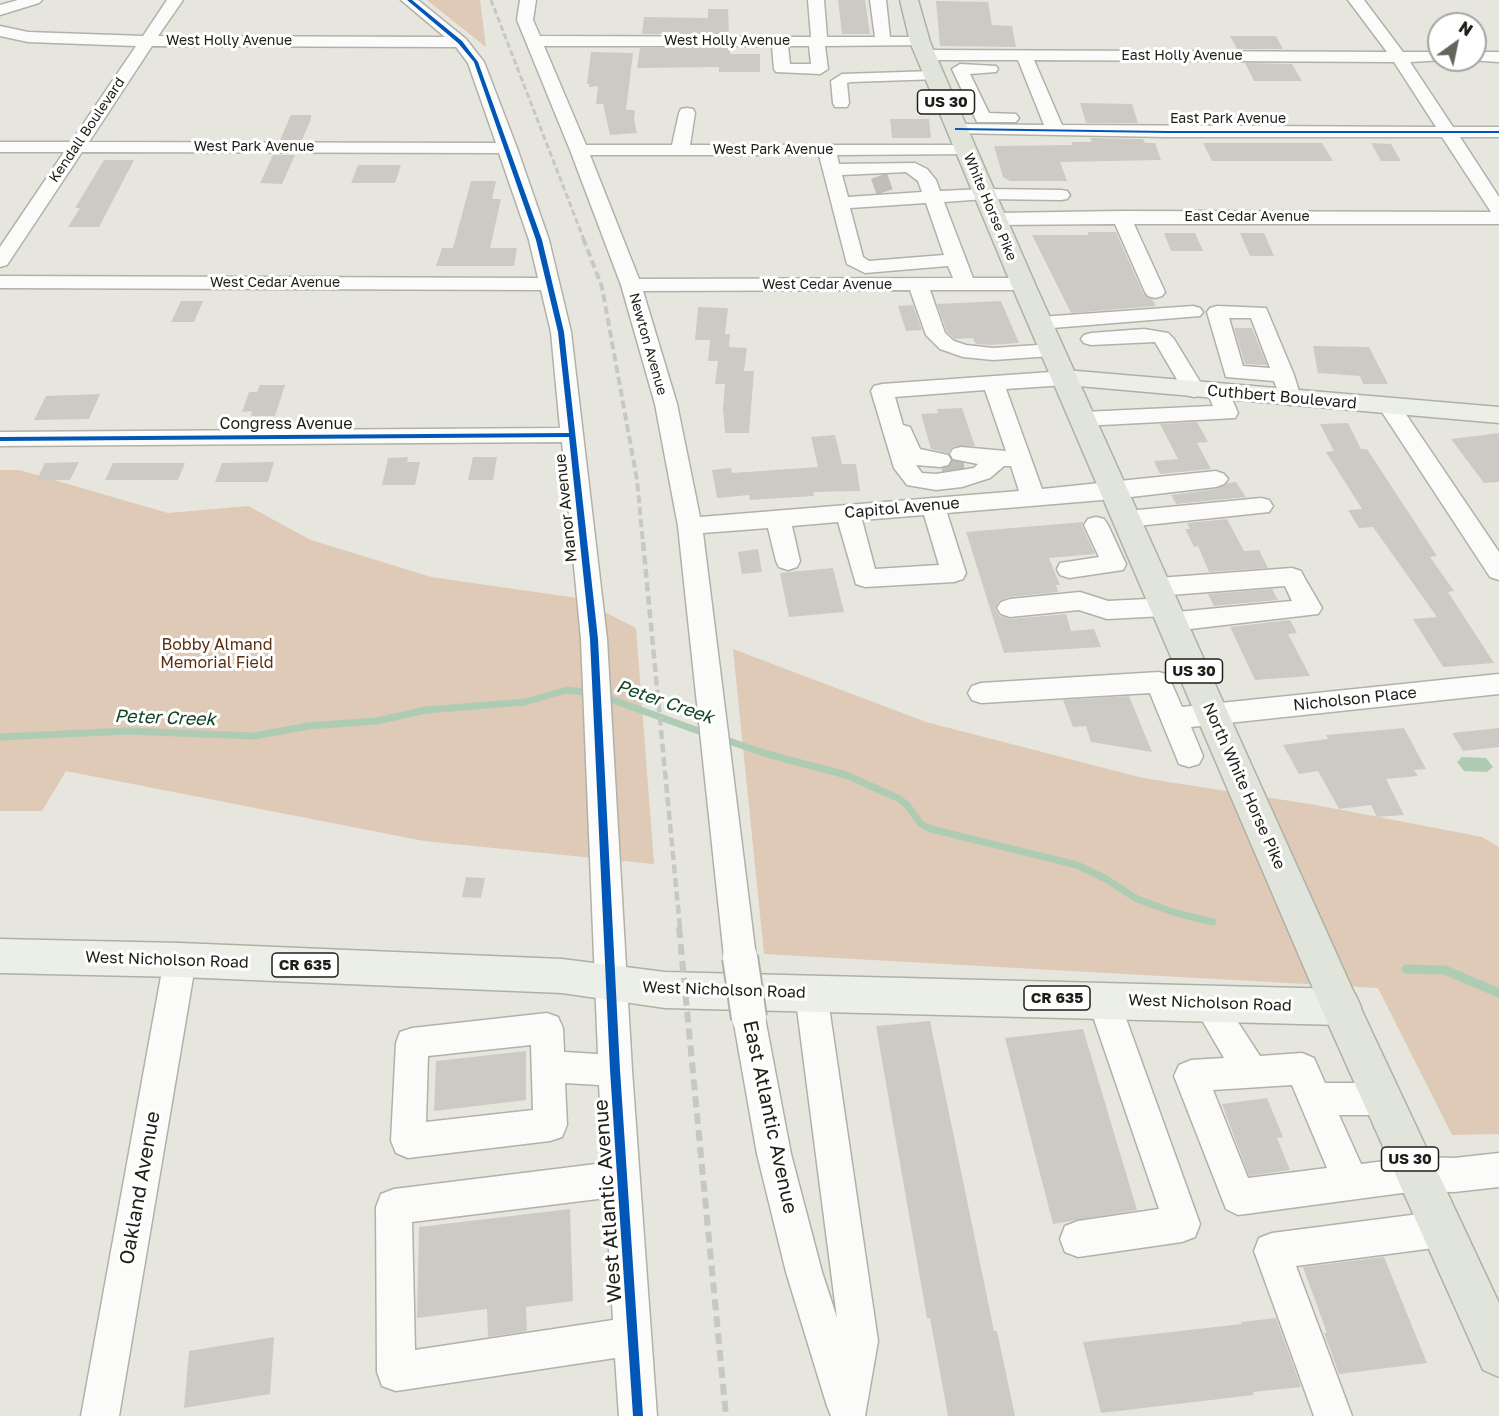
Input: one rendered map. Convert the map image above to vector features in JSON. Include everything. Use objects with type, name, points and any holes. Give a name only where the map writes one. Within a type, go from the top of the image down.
[{"type":"highway","name":"White Horse Pike","points":[[909,0],[898,22],[922,48],[1058,364]]},
{"type":"highway","name":"North White Horse Pike","points":[[1058,364],[1341,1006]]},
{"type":"highway","name":"US 30","points":[[1341,1006],[1499,1354]]},
{"type":"main road","name":"Cuthbert Boulevard","points":[[1058,364],[1206,391],[1286,386],[1389,406],[1499,415]]},
{"type":"main road","name":"West Nicholson Road","points":[[0,956],[180,960],[562,976],[665,990],[1341,1006]]},
{"type":"street","points":[[0,10],[34,0]]},
{"type":"street","name":"Kendall Boulevard","points":[[0,261],[175,0]]},
{"type":"street","name":"Manor Avenue","points":[[409,0],[460,42],[476,62],[539,240],[561,332],[594,639],[610,983]]},
{"type":"street","name":"Newton Avenue","points":[[528,0],[525,20],[579,150],[631,285],[666,404],[690,526],[711,704]]},
{"type":"street","points":[[780,41],[782,69],[820,69],[816,0]]},
{"type":"street","points":[[878,0],[898,22],[883,42]]},
{"type":"street","points":[[1356,0],[1400,57],[1499,211]]},
{"type":"street","name":"West Holly Avenue","points":[[0,31],[28,37],[147,41],[460,42]]},
{"type":"street","points":[[9,47],[28,37]]},
{"type":"street","name":"West Holly Avenue","points":[[534,41],[883,42],[922,48]]},
{"type":"street","name":"East Holly Avenue","points":[[922,48],[1027,62],[1427,57]]},
{"type":"street","points":[[1027,62],[1052,123],[983,118],[960,69],[1027,62]]},
{"type":"street","points":[[841,103],[839,81],[848,77],[934,76]]},
{"type":"street","points":[[944,98],[973,98]]},
{"type":"street","points":[[680,150],[687,113]]},
{"type":"street","name":"East Park Avenue","points":[[957,129],[1052,123],[1499,132]]},
{"type":"street","name":"West Park Avenue","points":[[0,147],[508,148]]},
{"type":"street","name":"West Park Avenue","points":[[579,150],[966,150]]},
{"type":"street","points":[[827,150],[852,255],[859,264],[865,267],[955,260]]},
{"type":"street","points":[[839,203],[882,184],[909,167],[915,170],[927,180],[966,285]]},
{"type":"street","points":[[832,170],[933,198],[985,194],[1061,195]]},
{"type":"street","points":[[1121,217],[1155,292]]},
{"type":"street","name":"East Cedar Avenue","points":[[995,219],[1499,218]]},
{"type":"street","name":"West Cedar Avenue","points":[[0,282],[549,284]]},
{"type":"street","name":"West Cedar Avenue","points":[[631,285],[1023,285]]},
{"type":"street","points":[[918,285],[936,335],[947,345],[963,351],[1058,364]]},
{"type":"street","points":[[1040,323],[1193,312]]},
{"type":"street","points":[[1083,419],[1190,412],[1227,413],[1161,337],[1144,335],[1091,339]]},
{"type":"street","points":[[890,390],[994,384],[1058,364]]},
{"type":"street","points":[[994,384],[1009,459],[1033,497]]},
{"type":"street","points":[[890,390],[904,461],[915,480],[936,482],[975,476],[1009,459]]},
{"type":"street","points":[[890,390],[910,453],[926,461],[953,463],[975,470],[1009,459]]},
{"type":"street","points":[[1389,406],[1499,571]]},
{"type":"street","name":"Congress Avenue","points":[[0,439],[572,435]]},
{"type":"street","points":[[904,461],[930,475],[953,463]]},
{"type":"street","name":"Capitol Avenue","points":[[690,526],[1114,490],[1216,479]]},
{"type":"street","points":[[848,513],[865,578],[954,573],[933,506]]},
{"type":"street","points":[[1069,569],[1114,564],[1100,534],[1132,530],[1170,515],[1189,519],[1258,511]]},
{"type":"street","points":[[778,519],[788,561]]},
{"type":"street","points":[[1010,608],[1080,601],[1107,610],[1166,606]]},
{"type":"street","points":[[981,693],[1159,682],[1189,756]]},
{"type":"street","name":"Nicholson Place","points":[[1174,718],[1499,684]]},
{"type":"street","name":"East Atlantic Avenue","points":[[711,704],[740,957],[774,1154],[804,1272],[848,1414]]},
{"type":"street","name":"Oakland Avenue","points":[[100,1416],[180,960]]},
{"type":"street","name":"West Atlantic Avenue","points":[[610,983],[639,1416]]},
{"type":"street","points":[[811,993],[859,1341],[848,1414]]},
{"type":"street","points":[[1078,1239],[1182,1224],[1103,999]]},
{"type":"street","points":[[1208,1003],[1251,1072]]},
{"type":"street","points":[[547,1028],[548,1067],[550,1125],[408,1141],[412,1043],[547,1028]]},
{"type":"street","points":[[548,1067],[615,1070]]},
{"type":"street","points":[[1351,1182],[1302,1069],[1191,1076],[1238,1197],[1417,1174],[1454,1175],[1499,1170]]},
{"type":"street","points":[[1315,1099],[1383,1099]]},
{"type":"street","points":[[623,1178],[394,1207],[396,1372],[634,1336]]},
{"type":"street","points":[[1333,1416],[1272,1251],[1442,1229]]},
{"type":"green space","points":[[427,0],[480,0],[486,47]]},
{"type":"green space","name":"Bobby Almand Memorial Field","points":[[0,470],[19,470],[168,513],[248,506],[311,540],[431,577],[577,598],[636,628],[654,864],[424,841],[66,771],[42,811],[0,811]]},
{"type":"green space","points":[[733,649],[926,722],[1143,778],[1316,805],[1482,837],[1499,847],[1499,1134],[1452,1135],[1378,988],[764,954]]},
{"type":"shaded area","points":[[1462,757],[1486,758],[1493,767],[1487,772],[1464,771],[1457,762]]},
{"type":"building","points":[[838,0],[865,0],[870,34],[842,34]]},
{"type":"building","points":[[936,1],[988,2],[992,25],[1012,26],[1016,47],[940,46]]},
{"type":"building","points":[[708,9],[728,9],[729,34],[642,34],[644,17],[708,18]]},
{"type":"building","points":[[1230,36],[1276,36],[1283,49],[1237,49]]},
{"type":"building","points":[[640,48],[730,48],[730,54],[760,54],[760,72],[719,72],[719,67],[637,68]]},
{"type":"building","points":[[591,52],[633,53],[626,110],[635,110],[634,120],[637,133],[610,135],[603,104],[596,104],[598,86],[589,87],[587,84]]},
{"type":"building","points":[[1245,63],[1292,64],[1302,81],[1254,81]]},
{"type":"building","points":[[1080,103],[1132,104],[1138,123],[1086,123]]},
{"type":"building","points":[[291,115],[311,115],[311,119],[302,140],[280,140]]},
{"type":"building","points":[[890,119],[929,119],[931,138],[892,138]]},
{"type":"building","points":[[1090,138],[1143,139],[1145,143],[1155,143],[1161,160],[1060,162],[1067,181],[1010,181],[1003,177],[994,146],[1072,145],[1072,142],[1092,142]]},
{"type":"building","points":[[1203,143],[1322,143],[1333,161],[1212,161]]},
{"type":"building","points":[[1371,143],[1391,144],[1401,161],[1381,161]]},
{"type":"building","points":[[273,155],[295,155],[282,184],[260,183]]},
{"type":"building","points":[[104,160],[134,160],[99,227],[68,227],[80,208],[75,208]]},
{"type":"building","points":[[358,165],[401,165],[395,183],[351,183]]},
{"type":"building","points":[[471,181],[496,181],[492,199],[501,199],[490,248],[517,248],[514,266],[436,266],[442,248],[453,248]]},
{"type":"building","points":[[1088,232],[1116,232],[1143,293],[1152,299],[1156,306],[1071,313],[1032,235],[1088,235]]},
{"type":"building","points":[[1164,233],[1195,233],[1203,251],[1171,251]]},
{"type":"building","points":[[1240,233],[1264,233],[1274,256],[1250,256]]},
{"type":"building","points":[[181,301],[203,301],[194,322],[171,322]]},
{"type":"building","points":[[1001,301],[1019,343],[990,345],[976,344],[973,338],[955,339],[947,332],[937,304]]},
{"type":"building","points":[[913,305],[922,330],[906,331],[898,306]]},
{"type":"building","points":[[698,307],[728,308],[725,334],[730,334],[729,347],[747,348],[744,371],[754,371],[749,433],[725,433],[723,409],[725,384],[715,384],[718,361],[708,361],[710,340],[695,340]]},
{"type":"building","points":[[1234,328],[1252,328],[1267,365],[1245,364]]},
{"type":"building","points":[[1313,346],[1369,347],[1388,384],[1363,384],[1360,376],[1318,373]]},
{"type":"building","points":[[260,385],[285,385],[275,416],[251,416],[252,411],[242,412],[249,392],[257,392]]},
{"type":"building","points":[[100,394],[89,419],[34,420],[46,396]]},
{"type":"building","points":[[962,408],[975,446],[952,447],[948,453],[931,449],[921,414],[938,413],[937,409]]},
{"type":"building","points":[[1197,422],[1208,442],[1197,443],[1211,469],[1160,474],[1154,461],[1178,459],[1160,424]]},
{"type":"building","points":[[1348,423],[1361,449],[1367,449],[1437,556],[1430,557],[1454,591],[1448,592],[1494,663],[1443,667],[1413,619],[1437,617],[1373,527],[1359,528],[1348,510],[1362,509],[1326,452],[1334,451],[1320,424]]},
{"type":"building","points":[[1499,433],[1499,482],[1484,483],[1451,439]]},
{"type":"building","points":[[835,435],[842,464],[856,464],[860,491],[813,492],[814,496],[750,500],[749,495],[717,498],[712,470],[731,468],[732,473],[818,467],[811,437]]},
{"type":"building","points":[[408,457],[407,462],[420,462],[415,485],[382,485],[388,458]]},
{"type":"building","points":[[473,457],[497,457],[493,480],[468,480]]},
{"type":"building","points":[[79,462],[70,480],[37,480],[45,463]]},
{"type":"building","points":[[274,462],[268,482],[215,482],[222,463]]},
{"type":"building","points":[[113,463],[185,463],[178,480],[105,480]]},
{"type":"building","points":[[1236,482],[1246,497],[1176,504],[1171,495],[1216,489]]},
{"type":"building","points":[[1227,519],[1244,551],[1259,550],[1268,568],[1209,572],[1198,546],[1194,547],[1185,529],[1190,529],[1187,523]]},
{"type":"building","points":[[1083,522],[1082,526],[1095,554],[1049,558],[1060,585],[1056,585],[1058,592],[1009,597],[999,601],[995,609],[1000,616],[1010,619],[1066,614],[1071,631],[1094,629],[1101,647],[1004,653],[966,532]]},
{"type":"building","points":[[758,549],[762,572],[742,574],[738,552]]},
{"type":"building","points":[[833,568],[844,612],[789,617],[780,573]]},
{"type":"building","points":[[1272,589],[1278,600],[1214,606],[1208,594]]},
{"type":"building","points":[[1290,620],[1297,633],[1288,634],[1310,676],[1255,680],[1230,627]]},
{"type":"building","points":[[1129,696],[1152,752],[1091,742],[1086,726],[1073,727],[1063,700]]},
{"type":"building","points":[[1404,728],[1426,769],[1414,770],[1418,776],[1386,779],[1404,815],[1377,817],[1371,805],[1339,809],[1318,771],[1299,774],[1283,745],[1328,739],[1326,735]]},
{"type":"building","points":[[1499,728],[1499,747],[1463,751],[1452,733]]},
{"type":"building","points":[[466,877],[485,878],[481,898],[462,897]]},
{"type":"building","points":[[930,1021],[994,1331],[997,1331],[1015,1416],[948,1416],[930,1318],[927,1318],[876,1026]]},
{"type":"building","points":[[1083,1029],[1137,1210],[1053,1224],[1005,1038]]},
{"type":"building","points":[[526,1051],[526,1100],[434,1111],[436,1061]]},
{"type":"building","points":[[1267,1098],[1283,1137],[1277,1138],[1290,1170],[1249,1176],[1222,1104]]},
{"type":"building","points":[[570,1209],[573,1301],[526,1307],[527,1331],[488,1337],[487,1309],[417,1318],[419,1227]]},
{"type":"building","points":[[1384,1257],[1427,1363],[1339,1374],[1303,1267]]},
{"type":"building","points":[[1276,1318],[1301,1387],[1253,1392],[1254,1395],[1101,1413],[1083,1342]]},
{"type":"building","points":[[274,1337],[270,1394],[184,1408],[189,1351]]},
{"type":"waterway","name":"Peter Creek","points":[[0,737],[127,731],[254,736],[308,726],[377,721],[426,710],[525,702],[567,690],[591,693]]},
{"type":"waterway","name":"Peter Creek","points":[[602,696],[707,734]]},
{"type":"waterway","name":"Peter Creek","points":[[723,739],[767,754],[846,775],[898,798],[907,805],[921,824],[931,829],[1077,865],[1106,879],[1137,899],[1176,913],[1213,922]]},
{"type":"waterway","name":"Peter Creek","points":[[1406,969],[1445,970],[1499,993]]},
{"type":"tunnel","points":[[879,176],[885,193]]},
{"type":"tunnel","points":[[942,467],[965,466]]},
{"type":"railway","points":[[491,0],[584,240]]},
{"type":"railway","points":[[583,238],[602,287],[637,480],[643,543]]},
{"type":"railway","points":[[643,542],[680,928]]},
{"type":"railway","points":[[679,927],[726,1416]]},
{"type":"cycle path","points":[[409,0],[460,42],[476,62],[539,240],[561,332],[594,639],[615,1070],[638,1416]]},
{"type":"cycle path","points":[[957,129],[1167,132],[1499,132]]},
{"type":"cycle path","points":[[0,439],[572,435]]}]
